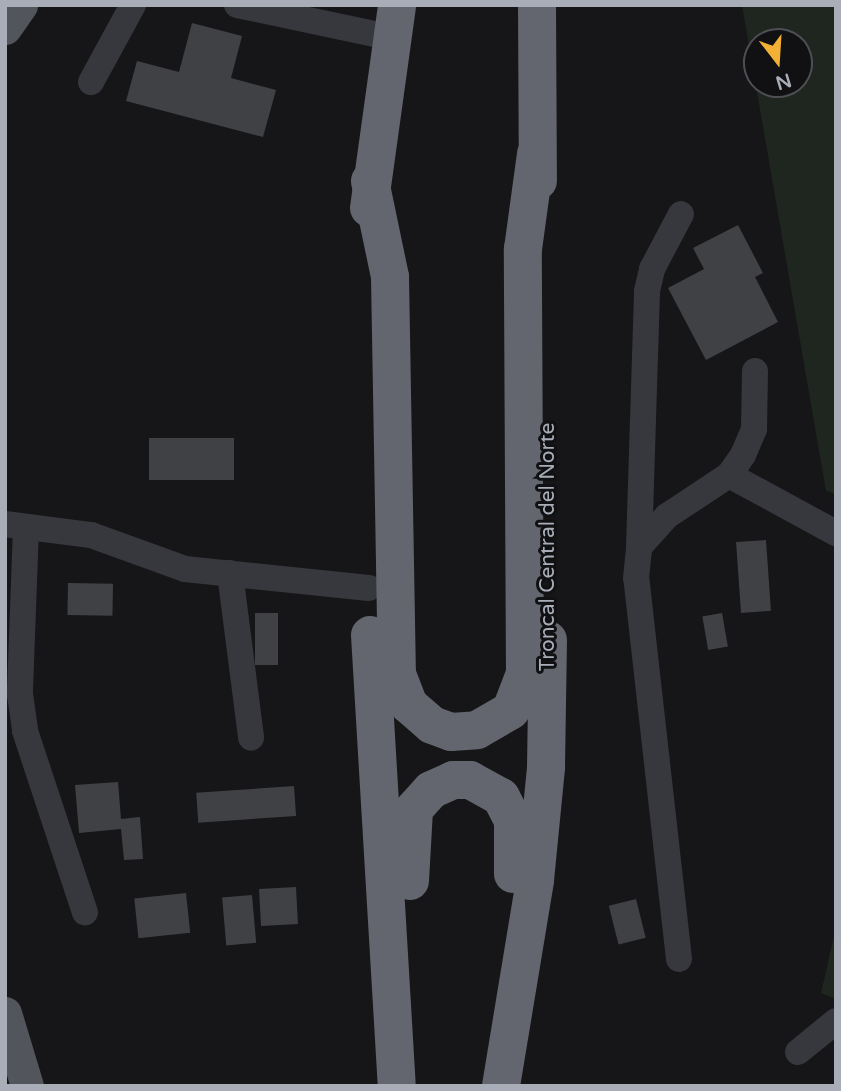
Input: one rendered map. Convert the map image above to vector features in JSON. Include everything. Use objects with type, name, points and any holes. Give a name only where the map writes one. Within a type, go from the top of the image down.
[{"type":"highway","name":"Troncal Central del Norte","points":[[501,1086],[535,880],[545,767],[550,495],[547,266],[536,154],[537,5]]},
{"type":"highway","points":[[393,21],[370,181],[363,316],[369,588],[397,1086]]},
{"type":"highway","points":[[370,181],[390,278],[397,674],[409,705],[432,725],[451,732],[477,730],[511,710],[526,673],[523,250],[536,154]]},
{"type":"highway","points":[[414,1086],[409,841],[414,809],[431,790],[453,780],[470,780],[501,797],[513,821],[515,840],[513,878],[479,1086]]},
{"type":"main road","points":[[5,28],[21,5]]},
{"type":"main road","points":[[5,1013],[27,1086]]},
{"type":"lane","points":[[91,82],[133,5]]},
{"type":"lane","points":[[237,5],[393,21]]},
{"type":"lane","points":[[679,959],[636,578],[646,291],[652,269],[681,214]]},
{"type":"lane","points":[[639,547],[667,516],[729,475],[754,429],[755,371]]},
{"type":"lane","points":[[729,475],[836,533]]},
{"type":"lane","points":[[85,912],[25,732],[20,694],[16,526],[91,535],[185,569],[369,588]]},
{"type":"lane","points":[[230,573],[251,738]]},
{"type":"lane","points":[[798,1052],[836,1021]]},
{"type":"shaded area","points":[[742,5],[836,5],[836,494],[826,491],[758,98],[813,98],[813,28],[746,28]]},
{"type":"shaded area","points":[[836,927],[836,999],[821,993]]},
{"type":"building","points":[[192,23],[242,36],[231,78],[276,90],[263,137],[126,101],[137,61],[179,72]]},
{"type":"building","points":[[738,225],[763,273],[755,277],[778,322],[706,360],[668,288],[704,269],[693,248]]},
{"type":"building","points":[[149,438],[234,438],[234,480],[149,480]]},
{"type":"building","points":[[766,540],[771,611],[741,613],[736,542]]},
{"type":"building","points":[[68,583],[113,584],[112,616],[67,615]]},
{"type":"building","points":[[255,613],[278,613],[278,665],[255,665]]},
{"type":"building","points":[[722,613],[728,646],[708,650],[702,616]]},
{"type":"building","points":[[118,782],[121,819],[140,817],[143,859],[124,860],[121,829],[79,833],[75,785]]},
{"type":"building","points":[[294,786],[296,816],[198,823],[196,793]]},
{"type":"building","points":[[296,887],[298,924],[261,926],[259,889]]},
{"type":"building","points":[[186,893],[190,933],[138,938],[134,898]]},
{"type":"building","points":[[252,895],[256,943],[226,945],[222,898]]},
{"type":"building","points":[[636,899],[646,938],[619,945],[609,906]]}]
